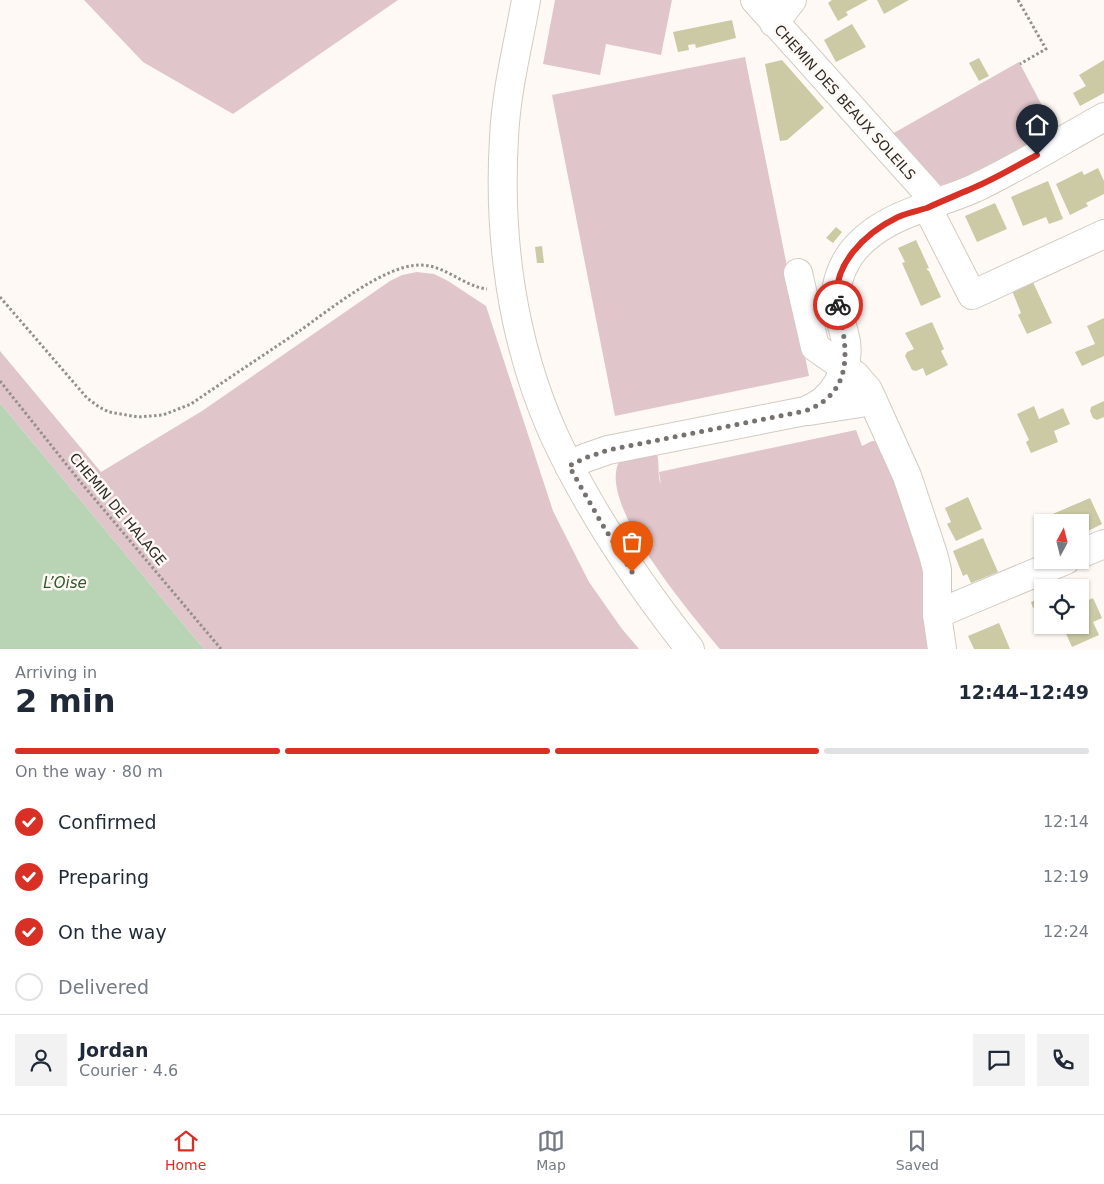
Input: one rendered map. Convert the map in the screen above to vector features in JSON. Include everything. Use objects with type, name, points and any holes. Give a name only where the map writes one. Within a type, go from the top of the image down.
[{"type":"street","points":[[526,0],[507,107],[504,138],[505,219],[511,289],[517,322],[539,398],[569,466],[627,564],[690,649]]},
{"type":"street","name":"CHEMIN DES BEAUX SOLEILS","points":[[755,0],[928,193],[930,206],[972,295],[1104,234]]},
{"type":"street","points":[[774,23],[792,0]]},
{"type":"street","points":[[805,411],[817,407],[829,397],[836,388],[844,367],[846,342],[837,297],[837,287],[845,266],[856,248],[879,228],[900,216],[975,188],[1104,117]]},
{"type":"street","points":[[798,273],[815,347],[862,381],[907,476],[934,554],[937,570],[937,614],[942,649]]},
{"type":"street","points":[[569,466],[608,450],[805,411],[873,401]]},
{"type":"street","points":[[1089,550],[1104,544]]},
{"type":"street","points":[[937,614],[1044,569]]},
{"type":"path","points":[[1018,0],[1046,49],[1020,64]]},
{"type":"path","points":[[0,297],[87,398],[109,412],[138,418],[163,415],[191,404],[360,290],[392,272],[408,266],[431,266],[476,287],[492,290],[511,289]]},
{"type":"path","name":"CHEMIN DE HALAGE","points":[[0,381],[78,479],[221,649]]},
{"type":"shaded area","points":[[84,0],[398,0],[233,114],[143,62]]},
{"type":"shaded area","points":[[555,0],[672,0],[661,55],[606,44],[600,75],[543,64]]},
{"type":"shaded area","points":[[745,57],[809,376],[615,416],[552,95]]},
{"type":"shaded area","points":[[1019,62],[1055,130],[957,181],[942,185],[925,181],[885,138]]},
{"type":"shaded area","points":[[417,272],[434,274],[486,306],[553,511],[589,582],[622,629],[639,649],[204,649],[0,403],[0,351],[101,472],[202,411],[390,281],[402,275]]},
{"type":"shaded area","points":[[856,430],[862,446],[872,441],[881,442],[928,557],[935,649],[720,649],[670,586],[633,530],[621,503],[616,479],[620,460],[657,454],[659,477],[661,485],[659,472]]},
{"type":"water","name":"L’Oise","points":[[0,403],[204,649],[0,649]]},
{"type":"building","points":[[832,0],[868,0],[846,12],[848,15],[838,21],[828,3]]},
{"type":"building","points":[[877,0],[909,0],[884,14]]},
{"type":"building","points":[[732,20],[736,38],[696,48],[695,44],[688,45],[689,50],[678,52],[673,32]]},
{"type":"building","points":[[852,24],[866,47],[836,62],[824,40]]},
{"type":"building","points":[[979,58],[989,76],[979,81],[969,63]]},
{"type":"building","points":[[782,60],[824,108],[787,140],[780,141],[765,64]]},
{"type":"building","points":[[1104,60],[1104,93],[1080,106],[1073,93],[1086,86],[1079,75]]},
{"type":"building","points":[[1098,168],[1104,181],[1104,194],[1086,203],[1088,206],[1070,215],[1056,184],[1082,171],[1084,175]]},
{"type":"building","points":[[1048,181],[1063,219],[1049,224],[1046,217],[1023,226],[1011,197]]},
{"type":"building","points":[[995,203],[1007,229],[977,242],[965,216]]},
{"type":"building","points":[[836,227],[842,232],[833,243],[826,238]]},
{"type":"building","points":[[916,240],[929,268],[926,269],[929,271],[941,297],[921,306],[902,263],[905,262],[898,248]]},
{"type":"building","points":[[542,246],[544,263],[537,263],[535,247]]},
{"type":"building","points":[[1031,278],[1052,323],[1027,334],[1018,315],[1021,313],[1011,288]]},
{"type":"building","points":[[1104,318],[1104,356],[1082,366],[1075,352],[1095,344],[1087,326]]},
{"type":"building","points":[[932,322],[944,349],[941,351],[948,365],[926,376],[923,368],[916,371],[912,370],[905,356],[907,352],[914,349],[905,333]]},
{"type":"building","points":[[1104,401],[1104,417],[1097,420],[1093,418],[1090,411],[1091,407]]},
{"type":"building","points":[[1034,406],[1039,419],[1063,408],[1070,424],[1054,431],[1058,442],[1031,453],[1026,442],[1029,440],[1017,414]]},
{"type":"building","points":[[968,497],[982,529],[956,541],[947,524],[951,522],[945,508]]},
{"type":"building","points":[[1090,498],[1102,524],[1089,530],[1089,514],[1053,514]]},
{"type":"building","points":[[983,538],[998,572],[971,583],[967,574],[963,576],[953,551]]},
{"type":"building","points":[[1093,598],[1102,618],[1093,622],[1099,635],[1072,647],[1066,634],[1089,634],[1089,600]]},
{"type":"building","points":[[999,623],[1010,649],[974,649],[968,636]]},
{"type":"way so far","points":[[632,572],[569,466],[594,454],[608,450],[817,407],[836,388],[844,367],[846,342],[838,305]]},
{"type":"route","points":[[838,305],[837,287],[840,274],[850,255],[879,228],[900,216],[975,188],[1037,155]]}]
